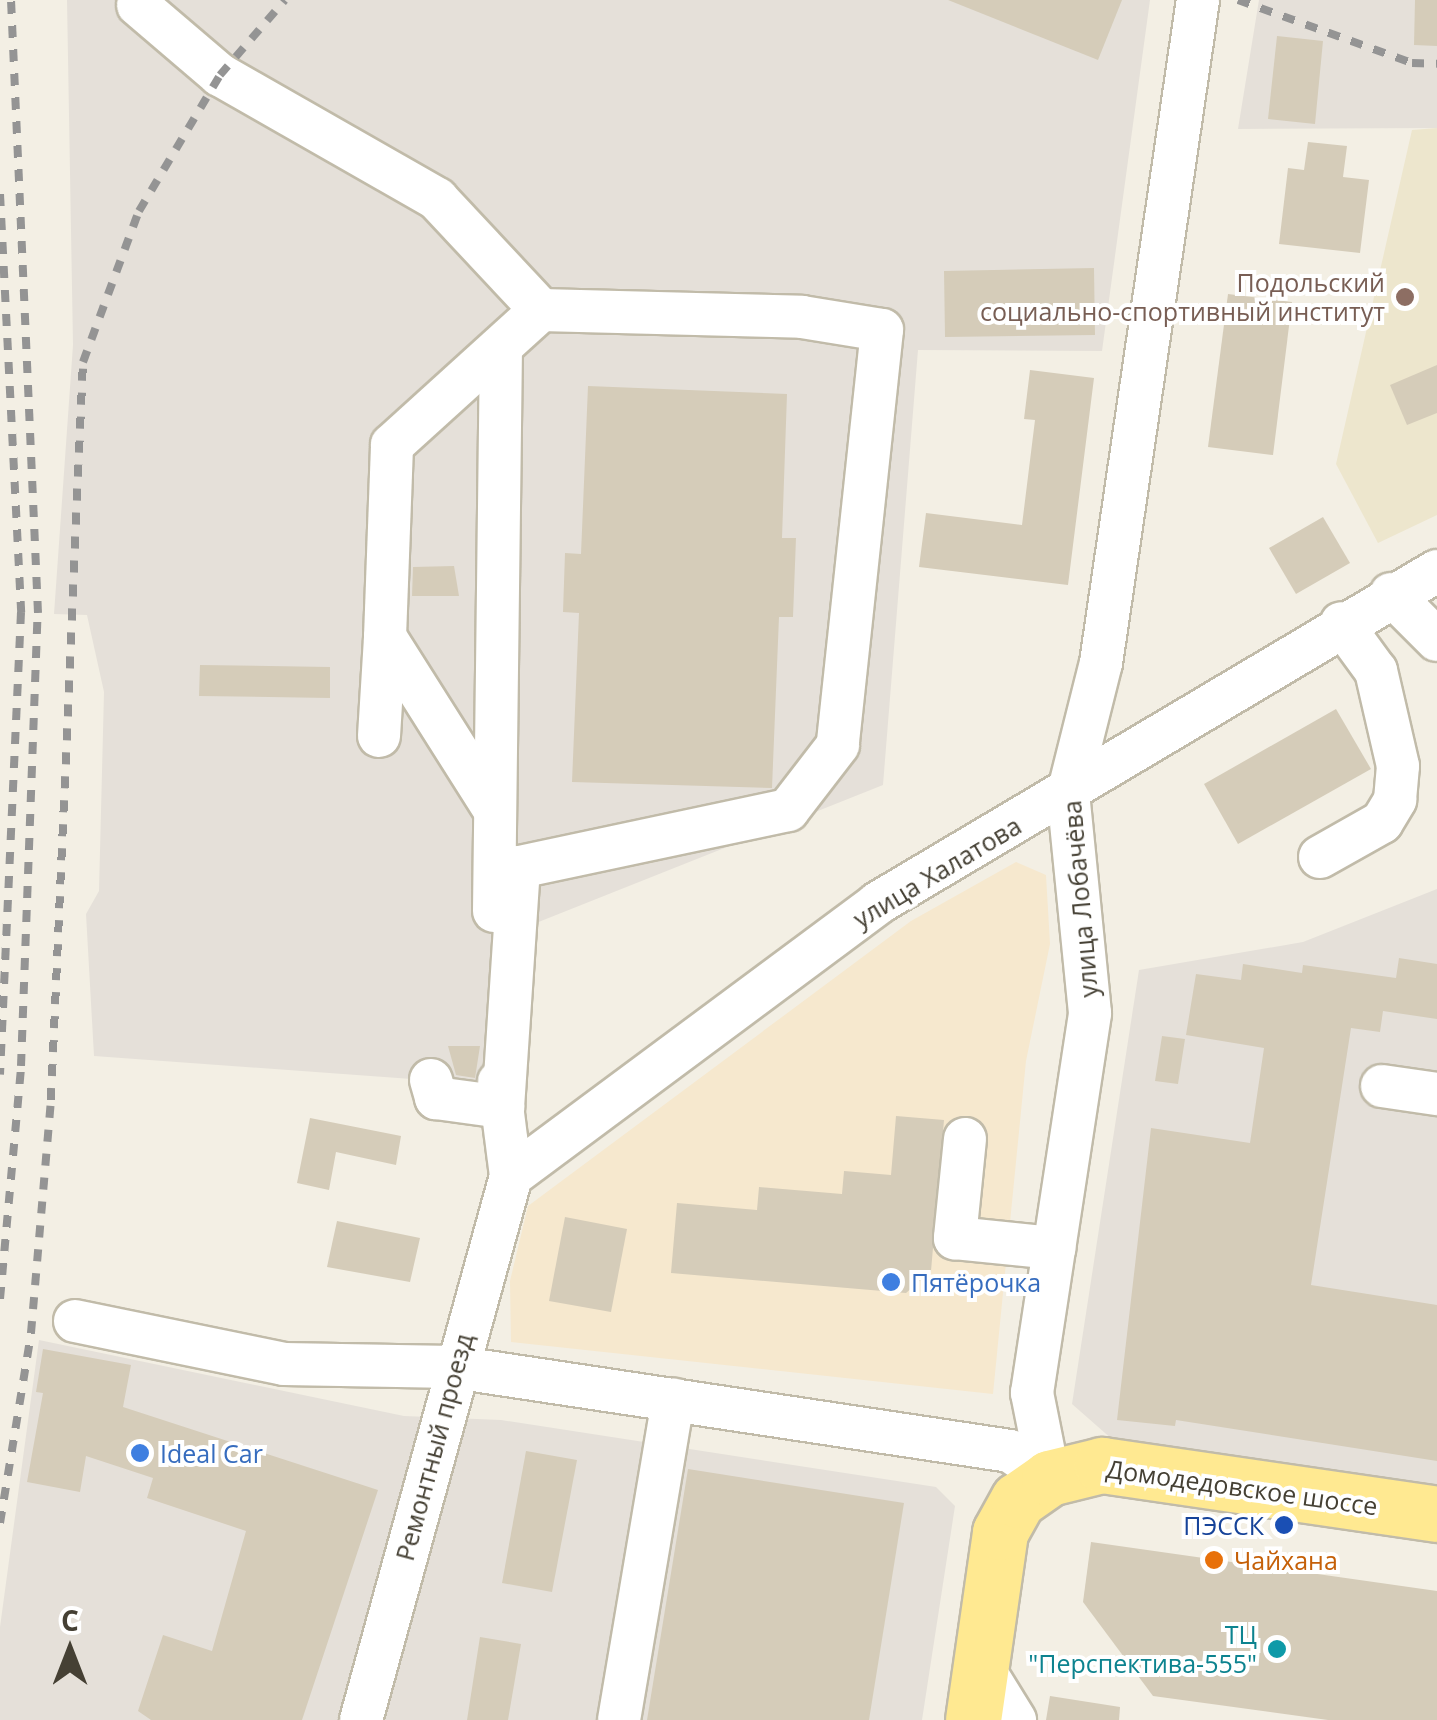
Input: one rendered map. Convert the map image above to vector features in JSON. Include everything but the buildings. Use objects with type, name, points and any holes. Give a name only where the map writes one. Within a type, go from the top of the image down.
[{"type":"main road","name":"Домодедовское шоссе","points":[[1049,1478],[1102,1465],[1437,1514]]},
{"type":"main road","points":[[972,1720],[1000,1532],[1018,1500],[1049,1478]]},
{"type":"street","name":"улица Лобачёва","points":[[1049,1478],[1032,1393],[1090,1013],[1068,794],[1101,663],[1198,0]]},
{"type":"street","points":[[138,5],[220,75],[437,199],[541,310],[802,317],[882,330],[838,745],[788,810],[519,867],[503,1107]]},
{"type":"street","points":[[379,736],[392,445],[541,310]]},
{"type":"street","points":[[501,349],[492,806],[496,1060],[511,1176]]},
{"type":"street","name":"улица Халатова","points":[[511,1176],[878,903],[1068,794],[1130,748],[1391,594],[1437,571]]},
{"type":"street","points":[[1391,594],[1437,640]]},
{"type":"street","points":[[1320,856],[1382,822],[1395,800],[1398,766],[1376,671],[1341,623]]},
{"type":"street","points":[[385,637],[492,806]]},
{"type":"street","points":[[431,1080],[436,1098],[503,1107]]},
{"type":"street","points":[[1382,1086],[1437,1094]]},
{"type":"street","points":[[964,1139],[955,1238],[1054,1248]]},
{"type":"street","name":"Ремонтный проезд","points":[[361,1720],[454,1368],[511,1176]]},
{"type":"street","points":[[75,1322],[279,1377],[454,1368],[1010,1451],[1049,1478]]},
{"type":"street","points":[[619,1720],[674,1400]]},
{"type":"street","points":[[980,1665],[1014,1720]]},
{"type":"shaded area","points":[[67,0],[1150,0],[1102,351],[918,350],[883,785],[531,925],[480,1084],[94,1056],[86,914],[99,891],[104,692],[87,615],[54,614],[73,345]]},
{"type":"shaded area","points":[[1259,0],[1437,0],[1437,128],[1238,129]]},
{"type":"shaded area","name":"Подольский социально-спортивный институт","points":[[1437,128],[1437,515],[1378,543],[1336,464],[1412,130]]},
{"type":"shaded area","points":[[1016,862],[1046,875],[1050,944],[1026,1061],[993,1394],[511,1342],[510,1281],[528,1206],[911,921]]},
{"type":"shaded area","points":[[1437,889],[1437,1490],[1113,1440],[1072,1404],[1139,970],[1303,942]]},
{"type":"shaded area","points":[[39,1340],[404,1416],[501,1420],[936,1487],[955,1506],[922,1720],[0,1720],[0,1627]]},
{"type":"railway","points":[[0,1299],[21,1066],[38,613],[11,0]]},
{"type":"railway","points":[[0,1523],[31,1333],[51,1100],[83,362],[139,211],[220,75],[285,0]]},
{"type":"railway","points":[[1238,0],[1412,63],[1437,64]]},
{"type":"railway","points":[[0,194],[21,612],[0,1075]]},
{"type":"place","name":"Подольский социально-спортивный институт","points":[[1405,297]]},
{"type":"place","name":"Пятёрочка","points":[[891,1282]]},
{"type":"place","name":"Ideal Car","points":[[140,1453]]},
{"type":"place","name":"ПЭССК","points":[[1284,1525]]},
{"type":"place","name":"Чайхана","points":[[1214,1560]]},
{"type":"place","name":"ТЦ \"Перспектива-555\"","points":[[1277,1649]]}]
